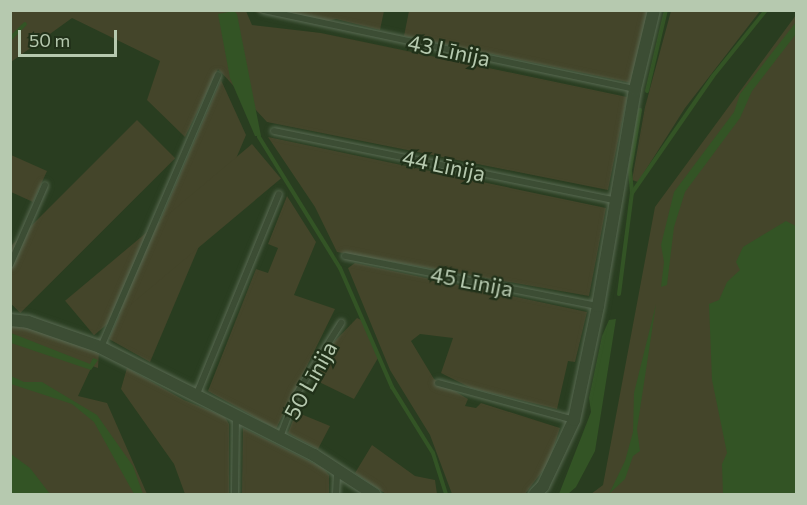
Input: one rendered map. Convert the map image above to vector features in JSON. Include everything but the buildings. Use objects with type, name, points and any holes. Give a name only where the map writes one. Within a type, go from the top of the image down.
[{"type":"street","points":[[535,495],[543,486],[574,420],[598,306],[613,200],[635,89],[654,10]]},
{"type":"street","points":[[10,320],[28,322],[100,347],[280,437],[374,495]]},
{"type":"lane","name":"43 Līnija","points":[[263,10],[635,89]]},
{"type":"lane","points":[[100,347],[218,75]]},
{"type":"lane","name":"44 Līnija","points":[[274,131],[613,200]]},
{"type":"lane","points":[[10,265],[45,185]]},
{"type":"lane","points":[[196,396],[279,194]]},
{"type":"lane","name":"45 Līnija","points":[[345,256],[598,306]]},
{"type":"lane","name":"50 Līnija","points":[[280,437],[297,393],[341,323]]},
{"type":"lane","points":[[438,383],[574,420]]},
{"type":"lane","points":[[235,495],[236,414]]},
{"type":"lane","points":[[336,495],[337,472]]},
{"type":"shaded area","points":[[10,11],[246,11],[252,25],[321,33],[627,97],[608,190],[267,122],[218,69],[185,137],[147,100],[160,61],[72,18],[11,62]]},
{"type":"shaded area","points":[[234,11],[237,14],[261,136],[255,136],[230,78],[218,14]]},
{"type":"shaded area","points":[[247,11],[384,11],[380,30],[336,19],[323,22]]},
{"type":"shaded area","points":[[409,11],[648,11],[632,83],[404,36]]},
{"type":"shaded area","points":[[671,11],[760,11],[685,108],[638,182],[632,180],[645,107]]},
{"type":"shaded area","points":[[796,15],[796,494],[591,494],[603,485],[655,207]]},
{"type":"shaded area","points":[[796,22],[796,34],[752,91],[740,118],[685,192],[674,227],[667,285],[661,287],[664,262],[661,245],[674,192],[734,112],[740,94]]},
{"type":"shaded area","points":[[221,80],[246,135],[150,362],[109,339]]},
{"type":"shaded area","points":[[137,120],[175,158],[20,313],[10,303],[10,247]]},
{"type":"shaded area","points":[[268,137],[606,208],[589,296],[337,252],[315,207]]},
{"type":"shaded area","points":[[252,144],[281,178],[94,335],[65,301]]},
{"type":"shaded area","points":[[11,155],[47,171],[33,202],[11,192]]},
{"type":"shaded area","points":[[287,196],[316,242],[294,295],[335,309],[276,429],[208,391],[256,269],[268,273],[278,248],[268,244]]},
{"type":"shaded area","points":[[786,221],[796,226],[796,494],[723,494],[722,464],[727,453],[712,380],[709,304],[719,300],[727,282],[740,270],[736,262],[743,247]]},
{"type":"shaded area","points":[[355,263],[587,312],[575,362],[568,361],[557,409],[471,388],[441,373],[453,338],[420,334],[411,341],[434,379],[468,399],[465,406],[476,408],[481,403],[560,428],[548,464],[525,494],[452,494],[430,435],[390,370],[348,268]]},
{"type":"shaded area","points":[[656,304],[637,429],[640,451],[633,456],[625,479],[609,494],[625,461],[633,432],[634,393]]},
{"type":"shaded area","points":[[357,318],[363,321],[378,358],[354,399],[315,380],[332,344]]},
{"type":"shaded area","points":[[616,319],[595,451],[576,487],[568,494],[559,494],[591,412],[589,398],[602,336],[609,320]]},
{"type":"shaded area","points":[[11,320],[99,351],[98,368],[92,366],[78,396],[107,403],[147,494],[11,494]]},
{"type":"shaded area","points":[[11,333],[90,364],[93,358],[98,360],[91,370],[11,343]]},
{"type":"shaded area","points":[[127,368],[184,400],[225,417],[229,424],[229,494],[185,494],[174,464],[121,389]]},
{"type":"shaded area","points":[[11,376],[24,382],[42,382],[97,415],[133,466],[143,494],[134,494],[94,422],[72,404],[11,384]]},
{"type":"shaded area","points":[[296,412],[330,426],[318,449],[288,433]]},
{"type":"shaded area","points":[[243,428],[323,468],[329,475],[329,494],[242,494]]},
{"type":"shaded area","points":[[372,445],[415,476],[435,480],[437,494],[386,494],[355,473]]},
{"type":"shaded area","points":[[11,454],[30,468],[50,494],[11,494]]},
{"type":"waterway","points":[[647,91],[666,10]]},
{"type":"waterway","points":[[619,294],[632,193],[713,76],[766,10]]},
{"type":"waterway","points":[[10,39],[25,24]]},
{"type":"waterway","points":[[632,193],[630,170],[640,110]]},
{"type":"waterway","points":[[259,137],[340,268],[392,387],[433,453],[446,494]]}]
